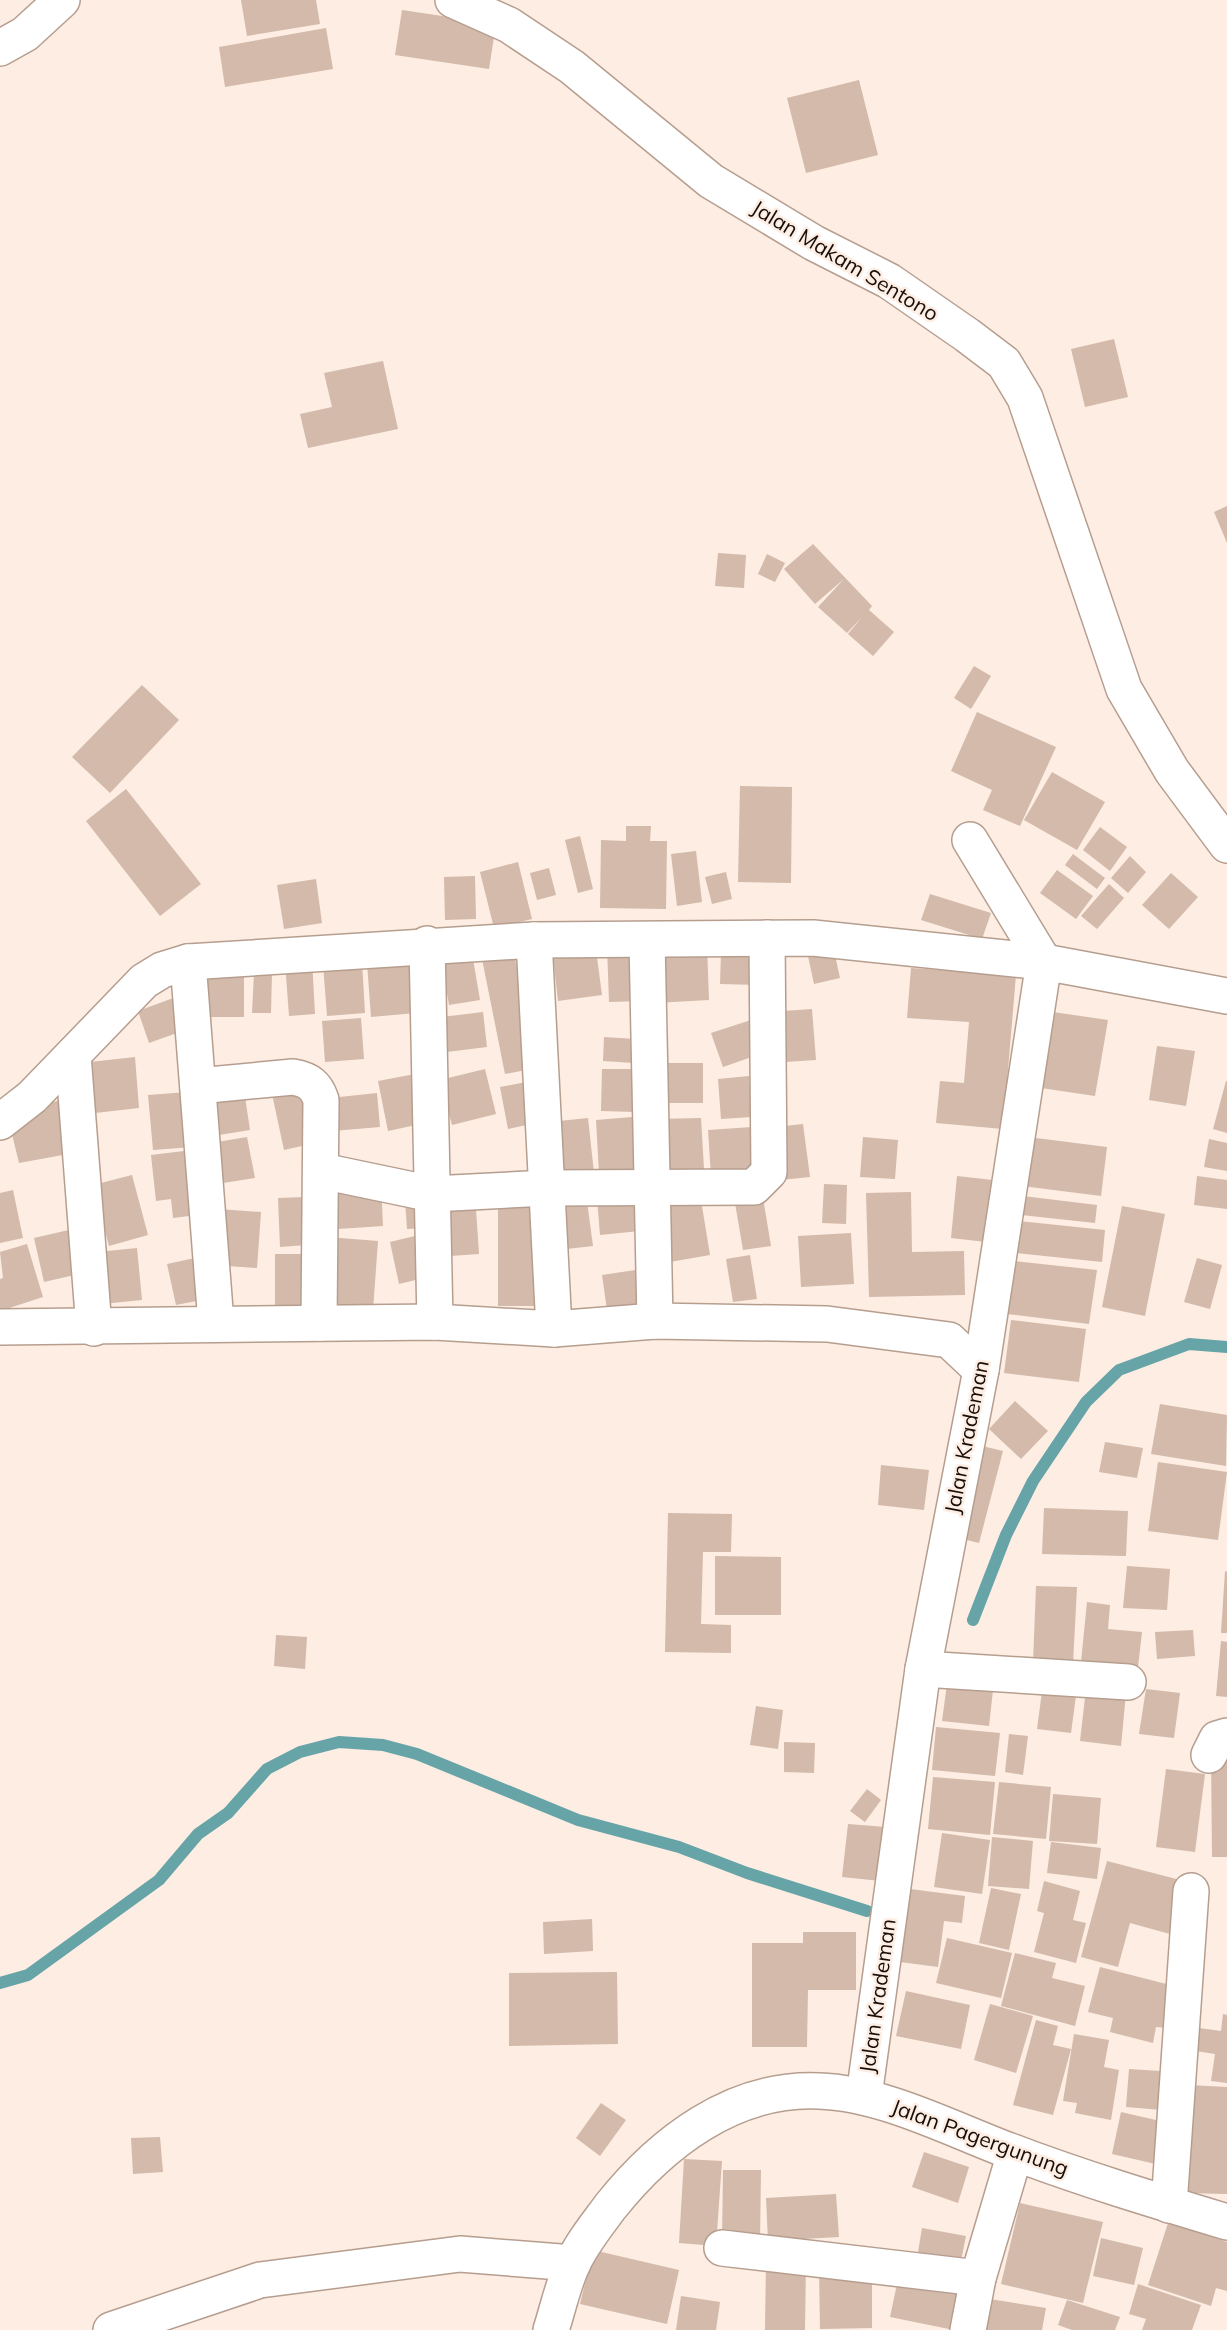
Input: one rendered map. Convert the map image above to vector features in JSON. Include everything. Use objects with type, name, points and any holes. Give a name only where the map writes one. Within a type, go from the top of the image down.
[{"type":"street","points":[[0,48],[25,34],[62,0]]},
{"type":"street","name":"Jalan Makam Sentono","points":[[453,0],[519,32],[572,67],[711,181],[814,243],[889,281],[1004,363],[1025,398],[1124,689],[1172,771],[1227,845]]},
{"type":"street","points":[[970,839],[1044,962]]},
{"type":"street","points":[[322,1171],[432,1194],[547,1188],[754,1187],[769,1172],[767,938]]},
{"type":"street","points":[[0,1122],[32,1097],[144,981],[162,970],[188,962],[427,944],[534,940],[838,940],[1044,962],[1227,996]]},
{"type":"street","points":[[534,940],[554,1329]]},
{"type":"street","points":[[647,940],[655,1321]]},
{"type":"street","points":[[427,944],[435,1322]]},
{"type":"street","points":[[188,962],[216,1323]]},
{"type":"street","name":"Jalan Krademan","points":[[864,2096],[923,1669],[981,1370],[1044,962]]},
{"type":"street","points":[[73,1055],[94,1328]]},
{"type":"street","points":[[198,1086],[293,1077],[307,1079],[317,1088],[321,1100],[322,1171],[319,1323]]},
{"type":"street","points":[[0,1327],[435,1322],[554,1329],[655,1321],[827,1324],[949,1340],[981,1370]]},
{"type":"street","points":[[923,1669],[1128,1682]]},
{"type":"street","points":[[1169,2205],[1191,1891]]},
{"type":"street","name":"Jalan Pagergunung","points":[[551,2330],[572,2263],[595,2227],[628,2185],[683,2134],[725,2110],[764,2095],[818,2090],[864,2096],[1015,2153],[1227,2222]]},
{"type":"street","points":[[968,2330],[978,2278],[1015,2153]]},
{"type":"street","points":[[722,2248],[978,2278]]},
{"type":"street","points":[[111,2330],[260,2280],[460,2254],[572,2263]]},
{"type":"building","points":[[241,0],[316,0],[320,24],[247,36]]},
{"type":"building","points":[[402,10],[496,24],[489,69],[395,55]]},
{"type":"building","points":[[326,28],[333,69],[225,87],[219,47]]},
{"type":"building","points":[[859,80],[878,155],[806,173],[787,98]]},
{"type":"building","points":[[1114,339],[1128,397],[1085,407],[1071,349]]},
{"type":"building","points":[[383,361],[398,429],[308,448],[300,414],[332,407],[324,373]]},
{"type":"building","points":[[1227,506],[1227,543],[1214,512]]},
{"type":"building","points":[[813,544],[872,606],[869,610],[894,632],[873,656],[848,634],[862,617],[847,633],[818,607],[844,579],[815,604],[784,569]]},
{"type":"building","points":[[718,553],[746,555],[744,588],[715,586]]},
{"type":"building","points":[[767,554],[785,563],[775,582],[758,574]]},
{"type":"building","points":[[974,666],[991,676],[971,709],[954,698]]},
{"type":"building","points":[[142,685],[179,720],[110,793],[72,757]]},
{"type":"building","points":[[977,712],[1056,747],[1020,826],[983,810],[992,790],[951,771]]},
{"type":"building","points":[[1052,772],[1105,802],[1077,850],[1024,820]]},
{"type":"building","points":[[740,786],[792,787],[791,883],[738,882]]},
{"type":"building","points":[[126,789],[201,884],[160,916],[86,821]]},
{"type":"building","points":[[626,826],[651,826],[650,841],[667,841],[666,909],[600,908],[601,840],[626,841]]},
{"type":"building","points":[[1100,827],[1127,847],[1110,871],[1083,850]]},
{"type":"building","points":[[580,836],[593,889],[578,893],[565,840]]},
{"type":"building","points":[[696,851],[702,902],[677,906],[671,854]]},
{"type":"building","points":[[1073,854],[1105,878],[1097,889],[1065,865]]},
{"type":"building","points":[[1130,856],[1146,872],[1128,893],[1111,878]]},
{"type":"building","points":[[518,862],[532,919],[494,928],[480,872]]},
{"type":"building","points":[[549,868],[556,895],[537,900],[530,873]]},
{"type":"building","points":[[1057,870],[1093,896],[1076,919],[1040,893]]},
{"type":"building","points":[[726,872],[732,899],[712,904],[705,877]]},
{"type":"building","points":[[1171,873],[1198,897],[1169,929],[1142,905]]},
{"type":"building","points":[[475,876],[476,919],[445,920],[444,877]]},
{"type":"building","points":[[316,879],[322,923],[284,929],[277,885]]},
{"type":"building","points":[[1109,884],[1124,898],[1097,929],[1081,916]]},
{"type":"building","points":[[930,894],[991,913],[982,939],[921,920]]},
{"type":"building","points":[[832,941],[840,978],[814,984],[806,947]]},
{"type":"building","points":[[640,943],[642,1001],[609,1002],[607,945]]},
{"type":"building","points":[[707,946],[709,1000],[655,1003],[653,947]]},
{"type":"building","points":[[596,950],[602,995],[558,1001],[553,956]]},
{"type":"building","points":[[721,952],[758,954],[758,985],[720,984]]},
{"type":"building","points":[[514,953],[536,1068],[505,1074],[482,959]]},
{"type":"building","points":[[424,958],[427,1012],[371,1017],[367,963]]},
{"type":"building","points":[[312,959],[315,1014],[289,1016],[285,962]]},
{"type":"building","points":[[473,959],[480,1000],[449,1005],[442,964]]},
{"type":"building","points":[[362,961],[365,1013],[327,1016],[323,964]]},
{"type":"building","points":[[911,968],[1016,975],[1003,1129],[936,1123],[940,1081],[964,1083],[969,1022],[907,1018]]},
{"type":"building","points":[[203,970],[244,970],[244,1017],[203,1017]]},
{"type":"building","points":[[254,973],[272,973],[271,1013],[252,1013]]},
{"type":"building","points":[[176,997],[188,1029],[149,1043],[138,1011]]},
{"type":"building","points":[[812,1009],[816,1060],[785,1062],[783,1011]]},
{"type":"building","points":[[483,1012],[487,1047],[447,1052],[442,1017]]},
{"type":"building","points":[[1053,1012],[1108,1020],[1095,1096],[1041,1088]]},
{"type":"building","points":[[361,1018],[364,1059],[325,1062],[322,1021]]},
{"type":"building","points":[[751,1020],[763,1053],[723,1067],[711,1033]]},
{"type":"building","points":[[604,1037],[636,1039],[634,1063],[603,1061]]},
{"type":"building","points":[[1157,1046],[1195,1051],[1186,1106],[1149,1100]]},
{"type":"building","points":[[135,1057],[139,1108],[95,1113],[90,1062]]},
{"type":"building","points":[[667,1063],[703,1063],[703,1103],[666,1103]]},
{"type":"building","points":[[485,1069],[496,1114],[452,1125],[440,1080]]},
{"type":"building","points":[[602,1069],[635,1069],[634,1112],[601,1111]]},
{"type":"building","points":[[415,1074],[425,1123],[388,1131],[378,1081]]},
{"type":"building","points":[[749,1076],[752,1117],[721,1119],[718,1079]]},
{"type":"building","points":[[532,1081],[540,1122],[508,1129],[500,1087]]},
{"type":"building","points":[[1227,1081],[1227,1133],[1213,1129]]},
{"type":"building","points":[[303,1087],[315,1143],[284,1150],[272,1094]]},
{"type":"building","points":[[188,1092],[193,1147],[153,1150],[148,1095]]},
{"type":"building","points":[[377,1093],[380,1127],[333,1131],[330,1098]]},
{"type":"building","points":[[245,1097],[250,1130],[213,1136],[208,1102]]},
{"type":"building","points":[[66,1099],[79,1152],[19,1163],[10,1126],[30,1122],[27,1108]]},
{"type":"building","points":[[644,1116],[647,1170],[599,1173],[596,1120]]},
{"type":"building","points":[[588,1118],[594,1173],[565,1176],[559,1121]]},
{"type":"building","points":[[701,1118],[704,1169],[661,1171],[658,1119]]},
{"type":"building","points":[[803,1124],[810,1177],[781,1180],[775,1127]]},
{"type":"building","points":[[752,1127],[754,1173],[711,1176],[708,1130]]},
{"type":"building","points":[[247,1137],[255,1178],[223,1183],[217,1142]]},
{"type":"building","points":[[863,1137],[898,1140],[895,1179],[860,1177]]},
{"type":"building","points":[[1028,1137],[1107,1147],[1101,1196],[1022,1186]]},
{"type":"building","points":[[1209,1139],[1227,1143],[1227,1171],[1204,1167]]},
{"type":"building","points":[[192,1150],[197,1215],[173,1218],[171,1199],[156,1201],[151,1155]]},
{"type":"building","points":[[132,1175],[148,1235],[109,1246],[93,1185]]},
{"type":"building","points":[[957,1176],[993,1180],[986,1242],[951,1238]]},
{"type":"building","points":[[1197,1176],[1227,1180],[1227,1209],[1194,1205]]},
{"type":"building","points":[[381,1184],[383,1226],[338,1229],[335,1187]]},
{"type":"building","points":[[824,1184],[847,1185],[846,1224],[822,1223]]},
{"type":"building","points":[[13,1190],[23,1238],[0,1243],[0,1193]]},
{"type":"building","points":[[762,1192],[771,1246],[743,1250],[734,1197]]},
{"type":"building","points":[[911,1192],[912,1252],[964,1251],[965,1295],[869,1297],[866,1193]]},
{"type":"building","points":[[475,1194],[479,1254],[450,1256],[445,1196]]},
{"type":"building","points":[[586,1194],[593,1246],[558,1250],[552,1198]]},
{"type":"building","points":[[637,1194],[640,1231],[600,1235],[597,1198]]},
{"type":"building","points":[[700,1194],[710,1255],[670,1262],[660,1200]]},
{"type":"building","points":[[498,1195],[541,1195],[542,1306],[498,1306]]},
{"type":"building","points":[[1023,1196],[1097,1205],[1095,1223],[1021,1215]]},
{"type":"building","points":[[304,1197],[307,1245],[280,1247],[278,1198]]},
{"type":"building","points":[[425,1198],[427,1228],[407,1229],[405,1200]]},
{"type":"building","points":[[1122,1206],[1165,1214],[1145,1316],[1102,1307]]},
{"type":"building","points":[[218,1209],[261,1212],[257,1268],[213,1265]]},
{"type":"building","points":[[1019,1221],[1105,1230],[1102,1262],[1016,1253]]},
{"type":"building","points":[[73,1229],[83,1273],[44,1282],[34,1238]]},
{"type":"building","points":[[851,1233],[854,1284],[801,1287],[798,1236]]},
{"type":"building","points":[[419,1235],[428,1277],[399,1284],[390,1242]]},
{"type":"building","points":[[328,1237],[378,1241],[373,1310],[322,1307]]},
{"type":"building","points":[[27,1244],[43,1297],[0,1311],[0,1279],[3,1278],[0,1252]]},
{"type":"building","points":[[137,1248],[142,1300],[102,1304],[97,1252]]},
{"type":"building","points":[[275,1254],[313,1254],[313,1306],[275,1305]]},
{"type":"building","points":[[750,1255],[757,1299],[733,1302],[726,1259]]},
{"type":"building","points":[[204,1256],[212,1298],[176,1305],[167,1264]]},
{"type":"building","points":[[1197,1258],[1222,1265],[1210,1309],[1184,1302]]},
{"type":"building","points":[[1014,1261],[1097,1270],[1089,1324],[1007,1314]]},
{"type":"building","points":[[642,1269],[647,1305],[607,1310],[602,1275]]},
{"type":"building","points":[[1011,1320],[1086,1329],[1079,1382],[1004,1373]]},
{"type":"building","points":[[1015,1401],[1048,1431],[1021,1459],[989,1429]]},
{"type":"building","points":[[1160,1404],[1227,1415],[1226,1466],[1151,1454]]},
{"type":"building","points":[[1105,1442],[1143,1448],[1137,1478],[1099,1472]]},
{"type":"building","points":[[978,1445],[1003,1451],[979,1543],[955,1537]]},
{"type":"building","points":[[1158,1462],[1227,1472],[1218,1540],[1148,1531]]},
{"type":"building","points":[[881,1465],[929,1470],[924,1510],[878,1505]]},
{"type":"building","points":[[1044,1508],[1128,1511],[1126,1556],[1042,1554]]},
{"type":"building","points":[[668,1513],[732,1514],[731,1552],[703,1552],[701,1624],[731,1625],[731,1653],[665,1652]]},
{"type":"building","points":[[715,1556],[781,1557],[781,1615],[715,1615]]},
{"type":"building","points":[[1127,1566],[1170,1569],[1167,1610],[1123,1608]]},
{"type":"building","points":[[1225,1571],[1227,1633],[1221,1633]]},
{"type":"building","points":[[1036,1586],[1077,1587],[1073,1664],[1033,1663]]},
{"type":"building","points":[[1087,1602],[1110,1605],[1108,1629],[1142,1632],[1138,1667],[1081,1662]]},
{"type":"building","points":[[1193,1630],[1195,1656],[1157,1659],[1155,1632]]},
{"type":"building","points":[[276,1635],[307,1637],[305,1669],[274,1666]]},
{"type":"building","points":[[1221,1641],[1227,1642],[1227,1697],[1216,1696]]},
{"type":"building","points":[[947,1684],[993,1690],[989,1726],[942,1721]]},
{"type":"building","points":[[1043,1684],[1077,1688],[1071,1733],[1037,1729]]},
{"type":"building","points":[[1086,1689],[1126,1693],[1121,1746],[1080,1741]]},
{"type":"building","points":[[1146,1689],[1180,1693],[1174,1738],[1139,1734]]},
{"type":"building","points":[[756,1706],[783,1710],[778,1749],[750,1745]]},
{"type":"building","points":[[936,1727],[1000,1733],[995,1776],[932,1770]]},
{"type":"building","points":[[1009,1734],[1028,1736],[1023,1775],[1005,1772]]},
{"type":"building","points":[[784,1742],[815,1743],[814,1773],[784,1772]]},
{"type":"building","points":[[1211,1755],[1227,1755],[1227,1857],[1212,1857]]},
{"type":"building","points":[[1166,1769],[1205,1774],[1195,1852],[1156,1847]]},
{"type":"building","points":[[933,1777],[995,1782],[990,1835],[928,1829]]},
{"type":"building","points":[[999,1782],[1051,1787],[1046,1839],[993,1834]]},
{"type":"building","points":[[867,1789],[881,1800],[865,1822],[850,1811]]},
{"type":"building","points":[[1053,1794],[1101,1798],[1097,1844],[1049,1841]]},
{"type":"building","points":[[848,1824],[886,1827],[881,1881],[842,1877]]},
{"type":"building","points":[[942,1833],[990,1840],[982,1894],[934,1887]]},
{"type":"building","points":[[992,1837],[1033,1841],[1029,1889],[988,1886]]},
{"type":"building","points":[[1051,1842],[1101,1848],[1097,1879],[1047,1873]]},
{"type":"building","points":[[1107,1861],[1184,1881],[1170,1934],[1130,1923],[1118,1967],[1081,1957]]},
{"type":"building","points":[[1044,1881],[1080,1891],[1073,1920],[1086,1923],[1076,1963],[1034,1952],[1044,1913],[1037,1911]]},
{"type":"building","points":[[991,1888],[1021,1894],[1009,1950],[979,1943]]},
{"type":"building","points":[[910,1889],[965,1896],[962,1923],[944,1921],[938,1967],[900,1962]]},
{"type":"building","points":[[592,1919],[593,1951],[544,1954],[543,1922]]},
{"type":"building","points":[[803,1932],[856,1932],[856,1990],[808,1990],[807,2047],[752,2047],[752,1943],[803,1943]]},
{"type":"building","points":[[947,1938],[1012,1953],[1001,1998],[936,1983]]},
{"type":"building","points":[[1015,1953],[1056,1963],[1052,1978],[1085,1986],[1075,2026],[1001,2006]]},
{"type":"building","points":[[1100,1967],[1174,1986],[1168,2028],[1156,2027],[1153,2043],[1110,2032],[1113,2018],[1088,2012]]},
{"type":"building","points":[[617,1972],[618,2044],[509,2046],[509,1973]]},
{"type":"building","points":[[906,1991],[970,2005],[961,2049],[896,2036]]},
{"type":"building","points":[[990,2004],[1033,2016],[1016,2073],[974,2060]]},
{"type":"building","points":[[1223,2014],[1227,2015],[1227,2083],[1211,2081],[1215,2054],[1189,2050],[1192,2027],[1221,2031]]},
{"type":"building","points":[[1036,2020],[1058,2026],[1053,2045],[1071,2049],[1053,2115],[1013,2105]]},
{"type":"building","points":[[1074,2034],[1109,2040],[1104,2067],[1119,2070],[1111,2120],[1075,2113],[1077,2103],[1063,2101]]},
{"type":"building","points":[[1129,2069],[1176,2072],[1173,2111],[1126,2107]]},
{"type":"building","points":[[1189,2085],[1227,2087],[1227,2194],[1184,2193]]},
{"type":"building","points":[[601,2103],[626,2120],[600,2156],[576,2138]]},
{"type":"building","points":[[1121,2112],[1169,2123],[1160,2165],[1112,2154]]},
{"type":"building","points":[[160,2137],[163,2172],[133,2174],[131,2138]]},
{"type":"building","points":[[924,2152],[969,2167],[958,2203],[912,2187]]},
{"type":"building","points":[[684,2159],[722,2161],[716,2246],[679,2243]]},
{"type":"building","points":[[723,2170],[761,2170],[760,2241],[722,2241]]},
{"type":"building","points":[[836,2194],[839,2237],[768,2241],[766,2198]]},
{"type":"building","points":[[1020,2203],[1103,2222],[1083,2303],[1001,2284]]},
{"type":"building","points":[[1168,2223],[1227,2242],[1227,2291],[1216,2288],[1211,2306],[1148,2285]]},
{"type":"building","points":[[922,2228],[966,2236],[960,2266],[917,2258]]},
{"type":"building","points":[[1101,2238],[1143,2248],[1134,2285],[1093,2276]]},
{"type":"building","points":[[593,2250],[679,2270],[667,2324],[580,2304]]},
{"type":"building","points":[[766,2260],[806,2261],[805,2330],[765,2330]]},
{"type":"building","points":[[872,2268],[872,2328],[820,2329],[819,2269]]},
{"type":"building","points":[[900,2270],[966,2284],[954,2330],[890,2317]]},
{"type":"building","points":[[1138,2284],[1201,2305],[1192,2330],[1142,2330],[1146,2319],[1129,2314]]},
{"type":"building","points":[[681,2296],[720,2302],[716,2330],[676,2330]]},
{"type":"building","points":[[990,2299],[1046,2308],[1042,2330],[985,2330]]},
{"type":"building","points":[[1067,2300],[1120,2317],[1115,2330],[1072,2330],[1058,2325]]},
{"type":"waterway","points":[[973,1620],[1006,1535],[1033,1481],[1086,1402],[1119,1370],[1189,1344],[1227,1347]]},
{"type":"waterway","points":[[0,1983],[28,1975],[159,1880],[198,1834],[228,1813],[267,1769],[300,1752],[339,1742],[383,1745],[417,1754],[578,1820],[679,1847],[747,1873],[867,1911]]}]
